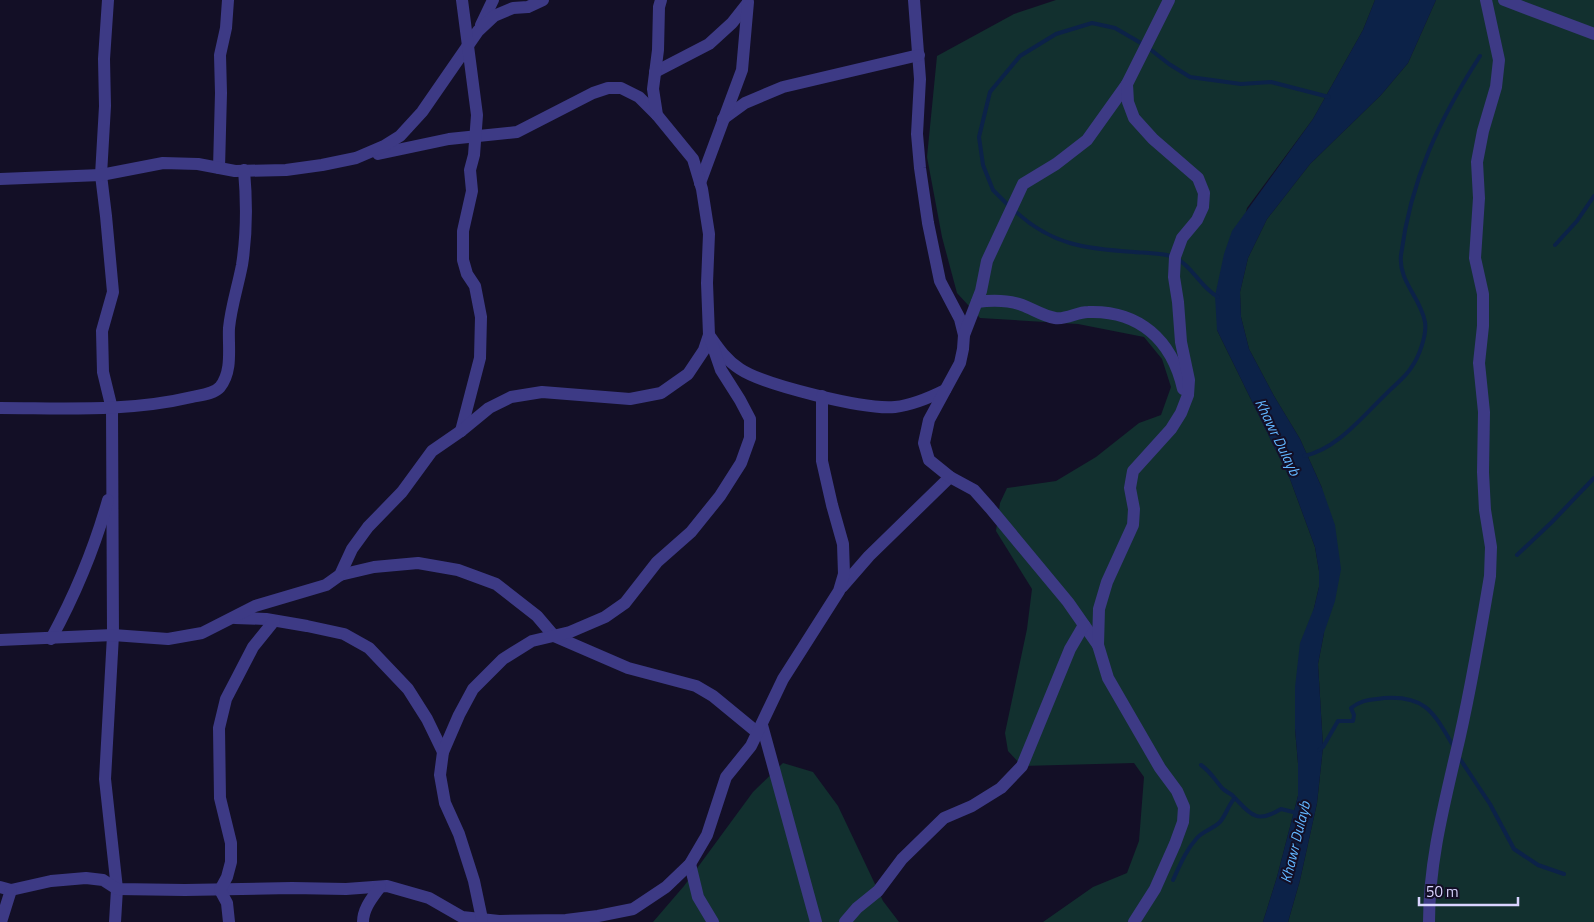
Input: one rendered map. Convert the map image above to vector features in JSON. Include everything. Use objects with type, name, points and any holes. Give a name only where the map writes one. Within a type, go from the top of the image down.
[{"type":"street","points":[[108,0],[104,60],[105,106],[101,175],[112,292],[102,331],[103,372],[112,409],[113,635],[105,779],[116,889],[115,922]]},
{"type":"street","points":[[219,168],[220,55],[226,28],[228,0]]},
{"type":"street","points":[[461,431],[480,358],[481,317],[474,286],[467,274],[464,260],[463,231],[472,191],[470,170],[474,156],[477,115],[462,0]]},
{"type":"street","points":[[356,158],[384,146],[400,136],[422,112],[478,31],[492,0]]},
{"type":"street","points":[[478,31],[494,16],[513,8],[528,7],[543,0]]},
{"type":"street","points":[[657,115],[653,89],[661,0]]},
{"type":"street","points":[[914,0],[920,79],[917,134],[928,223],[940,281],[960,319],[964,335],[964,349],[960,364],[930,420],[924,443],[929,460],[950,477],[974,490],[1068,602],[1098,645],[1108,678],[1160,768],[1177,792],[1184,807],[1183,822],[1175,844],[1154,889],[1132,921]]},
{"type":"street","points":[[964,335],[981,291],[987,261],[1023,184],[1056,164],[1087,140],[1127,84],[1169,0]]},
{"type":"street","points":[[1429,922],[1429,898],[1436,838],[1456,752],[1490,576],[1491,547],[1485,510],[1483,472],[1484,412],[1479,363],[1483,326],[1483,294],[1476,258],[1479,198],[1477,162],[1483,131],[1496,88],[1498,60],[1486,0]]},
{"type":"street","points":[[1504,0],[1594,34]]},
{"type":"street","points":[[655,72],[709,44],[732,23],[749,1]]},
{"type":"street","points":[[700,182],[742,70],[749,1]]},
{"type":"street","points":[[723,119],[745,103],[783,87],[919,55]]},
{"type":"street","points":[[1098,645],[1099,609],[1106,582],[1134,525],[1134,509],[1130,488],[1133,471],[1171,429],[1181,413],[1188,395],[1189,380],[1181,342],[1174,277],[1175,257],[1182,238],[1197,220],[1203,206],[1204,193],[1198,178],[1153,139],[1134,118],[1128,102],[1127,84]]},
{"type":"street","points":[[0,179],[101,175],[163,163],[198,164],[244,170],[286,170],[322,165],[475,135],[517,132],[593,93],[608,88],[620,88],[640,97],[657,115],[693,159],[700,182],[709,234],[707,283],[708,336],[704,350],[688,374],[661,393],[630,399],[542,392],[511,397],[489,408],[432,451],[402,492],[363,534],[352,549],[340,575]]},
{"type":"street","points":[[0,408],[112,409],[179,400],[208,394],[220,388],[226,376],[230,356],[230,327],[246,235],[247,208],[244,170]]},
{"type":"street","points":[[977,302],[996,300],[1020,304],[1055,318],[1085,312],[1105,312],[1128,316],[1149,330],[1165,347],[1180,375],[1185,402]]},
{"type":"street","points":[[708,336],[723,356],[741,370],[766,382],[822,396],[873,406],[895,407],[922,401],[945,390]]},
{"type":"street","points":[[482,919],[472,872],[460,834],[445,803],[440,775],[443,752],[458,715],[473,689],[503,660],[532,641],[570,632],[605,617],[625,602],[657,562],[691,532],[720,496],[741,463],[750,438],[750,419],[721,370],[708,336]]},
{"type":"street","points":[[822,396],[822,461],[843,544],[844,574],[839,591]]},
{"type":"street","points":[[1,922],[6,889],[51,881],[86,878],[103,880],[116,889],[220,890],[292,888],[346,890],[387,886],[429,898],[462,917],[499,922],[569,921],[633,909],[666,887],[690,864],[706,834],[726,776],[751,746],[783,679],[839,591],[869,556],[950,477]]},
{"type":"street","points":[[51,639],[86,569],[112,486]]},
{"type":"street","points":[[0,640],[113,635],[168,639],[202,633],[255,606],[326,585],[340,575],[374,567],[418,564],[458,570],[496,584],[537,616],[554,636],[628,668],[696,686],[760,729],[816,922]]},
{"type":"street","points":[[233,618],[274,621],[344,634],[369,648],[408,689],[427,720],[443,752]]},
{"type":"street","points":[[220,890],[227,877],[231,862],[231,843],[220,798],[219,728],[226,699],[254,647],[274,621]]},
{"type":"street","points":[[846,922],[857,908],[878,891],[902,859],[944,818],[972,806],[1001,788],[1022,766],[1070,649],[1084,625]]},
{"type":"street","points":[[690,864],[698,897],[713,922]]},
{"type":"street","points":[[363,922],[367,905],[380,887]]},
{"type":"street","points":[[220,890],[227,903],[229,922]]},
{"type":"green space","points":[[1056,0],[1375,0],[1363,30],[1313,119],[1247,208],[1217,330],[1290,479],[1315,547],[1319,571],[1319,587],[1295,729],[1298,796],[1263,922],[1043,922],[1093,887],[1127,873],[1139,841],[1144,777],[1134,763],[1022,766],[1008,751],[1005,733],[1027,629],[1032,589],[996,531],[1000,503],[1007,488],[1056,481],[1096,457],[1139,423],[1161,415],[1171,387],[1162,359],[1144,337],[1078,324],[980,318],[957,293],[942,237],[927,157],[937,56],[1014,14]]},
{"type":"green space","points":[[1436,0],[1594,0],[1594,922],[1288,922],[1300,880],[1317,803],[1323,747],[1318,664],[1324,633],[1322,488],[1300,439],[1249,349],[1241,317],[1240,292],[1248,258],[1267,219],[1310,164],[1381,95],[1408,63]]},
{"type":"green space","points":[[783,763],[813,772],[838,806],[883,901],[899,922],[653,922],[684,886],[753,792]]},
{"type":"water","name":"Khawr Dulayb","points":[[1375,0],[1436,0],[1408,63],[1381,95],[1310,164],[1267,219],[1248,258],[1240,292],[1241,317],[1249,349],[1300,439],[1322,488],[1335,525],[1341,569],[1335,601],[1324,633],[1318,664],[1323,747],[1317,803],[1300,880],[1288,922],[1263,922],[1298,796],[1295,687],[1300,643],[1314,608],[1319,587],[1319,571],[1315,547],[1290,479],[1217,330],[1215,296],[1224,254],[1232,231],[1313,119],[1363,30]]},
{"type":"waterway","points":[[1009,206],[993,190],[983,165],[979,137],[990,92],[1020,56],[1056,34],[1092,23],[1115,28],[1146,46],[1190,77],[1241,84],[1271,82],[1329,97]]},
{"type":"waterway","name":"Khawr Dulayb","points":[[1304,456],[1327,447],[1348,431],[1406,375],[1419,352],[1424,339],[1425,322],[1423,313],[1406,281],[1401,264],[1406,227],[1412,201],[1429,151],[1452,103],[1480,56]]},
{"type":"waterway","points":[[1555,245],[1577,221],[1594,196]]},
{"type":"waterway","points":[[1014,210],[1042,231],[1070,243],[1100,249],[1172,256],[1182,262],[1218,297]]},
{"type":"waterway","points":[[1517,555],[1594,478]]},
{"type":"waterway","points":[[1319,750],[1323,747],[1338,721],[1353,721],[1354,715],[1351,708],[1363,701],[1384,698],[1399,698],[1420,703],[1428,709],[1441,725],[1454,747]]},
{"type":"waterway","points":[[1458,756],[1490,804],[1514,849],[1538,865],[1564,874]]},
{"type":"waterway","name":"Khawr Dulayb","points":[[1201,765],[1222,788],[1254,815],[1265,816],[1281,809],[1297,813]]},
{"type":"waterway","points":[[1173,880],[1193,843],[1199,836],[1220,822],[1234,799]]}]
